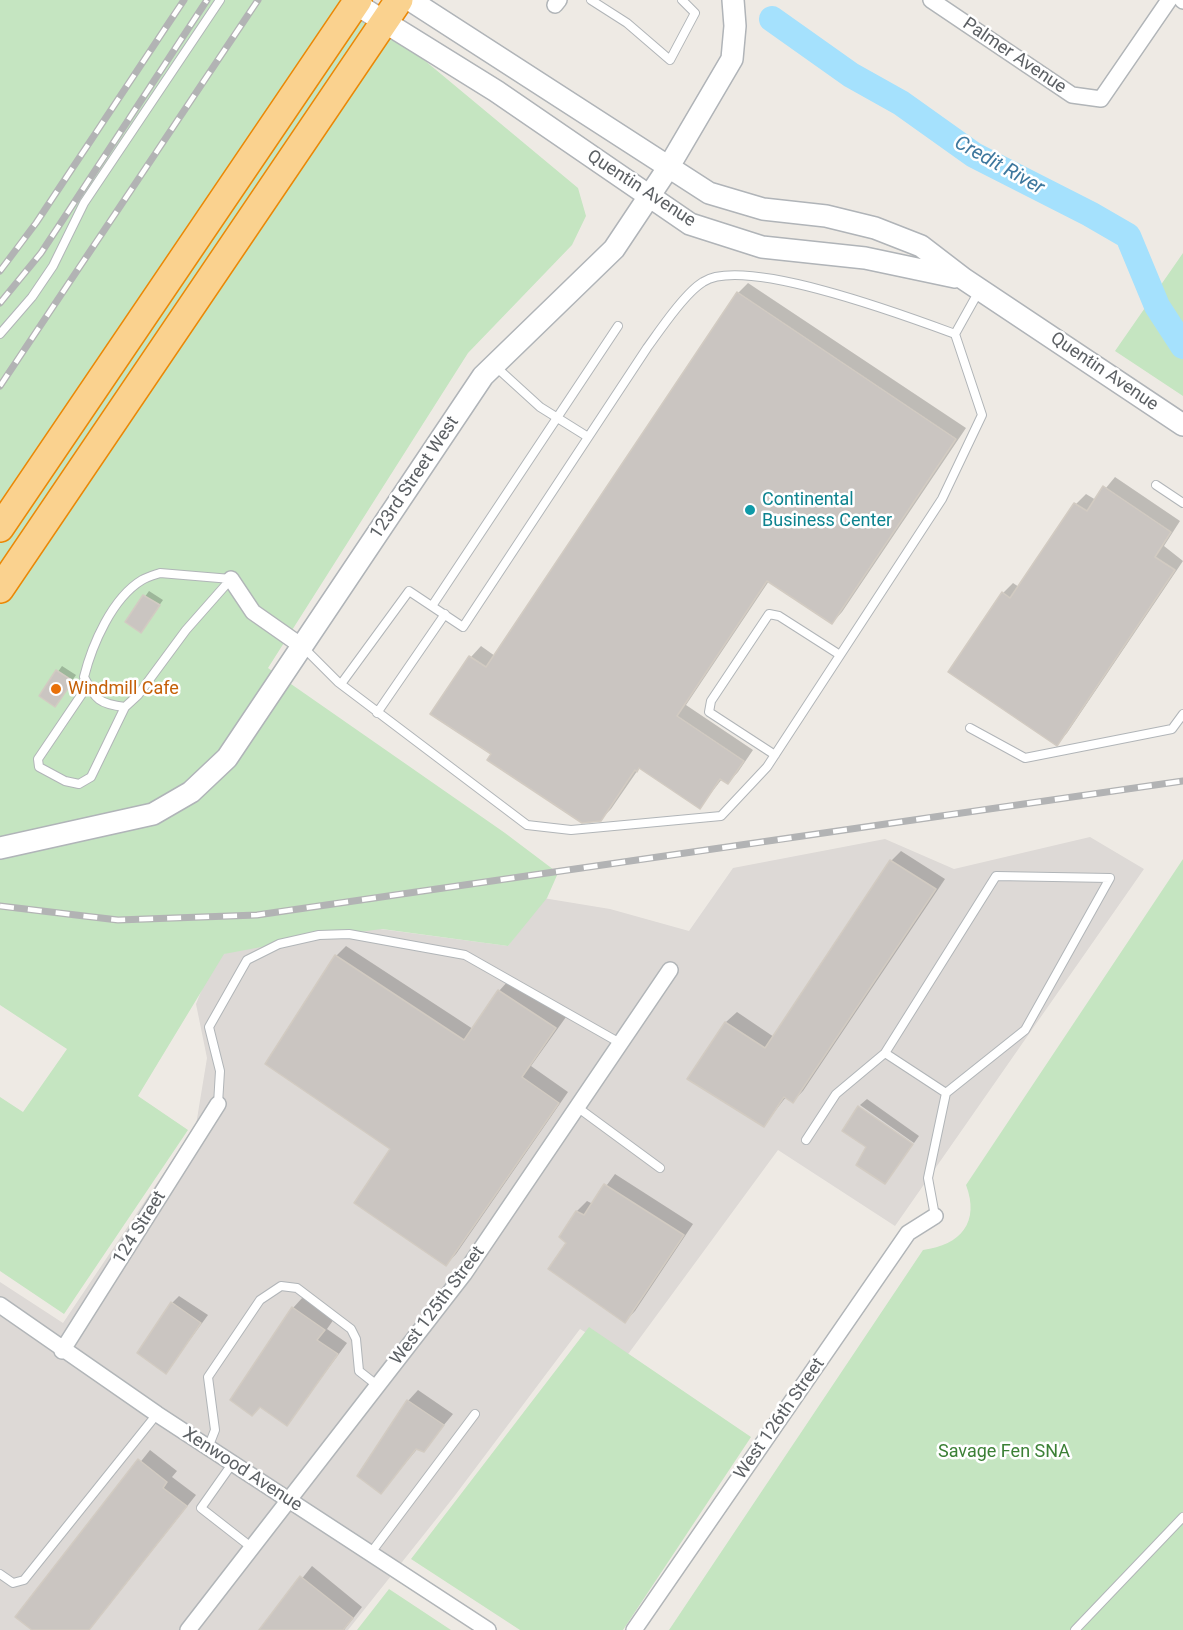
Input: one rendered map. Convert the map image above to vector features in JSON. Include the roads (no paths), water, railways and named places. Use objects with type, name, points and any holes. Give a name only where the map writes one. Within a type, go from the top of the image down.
[{"type":"highway","points":[[0,528],[357,2]]},
{"type":"highway","points":[[0,589],[392,10]]},
{"type":"street","name":"Quentin Avenue","points":[[410,0],[709,193],[763,209],[826,216],[875,228],[921,246],[972,284],[1183,425]]},
{"type":"street","name":"123rd Street West","points":[[0,848],[153,814],[191,792],[227,758],[483,376],[614,249],[668,168],[732,60],[735,26],[733,0]]},
{"type":"street","name":"Palmer Avenue","points":[[931,0],[1072,95],[1101,99],[1169,0]]},
{"type":"street","name":"Quentin Avenue","points":[[357,2],[392,10],[496,91],[690,224],[762,247],[865,258],[972,284]]},
{"type":"street","points":[[231,579],[253,612],[303,646]]},
{"type":"street","name":"West 125th Street","points":[[188,1630],[464,1274],[669,970]]},
{"type":"street","name":"124 Street","points":[[62,1351],[218,1104]]},
{"type":"street","name":"West 126th Street","points":[[634,1630],[908,1233],[935,1216]]},
{"type":"street","name":"Xenwood Avenue","points":[[0,1305],[62,1351],[488,1630]]},
{"type":"lane","points":[[0,334],[42,282],[84,203],[220,0]]},
{"type":"lane","points":[[591,0],[627,23],[670,60],[695,13],[682,0]]},
{"type":"lane","points":[[341,684],[409,591],[463,627],[646,348],[673,313],[703,282],[723,275],[737,274],[796,284],[856,298],[955,334]]},
{"type":"lane","points":[[303,646],[341,684],[527,825],[571,830],[721,816],[775,756],[942,499],[982,415],[955,334],[972,284]]},
{"type":"lane","points":[[432,606],[618,326]]},
{"type":"lane","points":[[494,365],[540,407],[588,437]]},
{"type":"lane","points":[[1156,485],[1183,503]]},
{"type":"lane","points":[[125,707],[106,705],[94,697],[84,677],[91,648],[124,596],[142,580],[160,573],[231,579]]},
{"type":"lane","points":[[88,685],[38,759],[39,767],[65,781],[79,784],[91,777],[125,707],[138,695],[186,630],[231,579]]},
{"type":"lane","points":[[378,713],[444,614]]},
{"type":"lane","points":[[775,756],[709,712],[711,700],[769,614],[779,616],[840,655]]},
{"type":"lane","points":[[970,728],[1025,758],[1172,729],[1183,714]]},
{"type":"lane","points":[[806,1140],[836,1094],[885,1053],[996,876],[1110,878],[1025,1030],[946,1093],[928,1178],[935,1216]]},
{"type":"lane","points":[[218,1104],[220,1071],[209,1027],[247,960],[279,944],[319,936],[349,934],[465,956],[620,1043]]},
{"type":"lane","points":[[885,1053],[946,1093]]},
{"type":"lane","points":[[577,1107],[660,1168]]},
{"type":"lane","points":[[208,1448],[215,1430],[208,1377],[260,1300],[281,1286],[297,1288],[351,1329],[359,1371],[378,1386]]},
{"type":"lane","points":[[0,1574],[13,1583],[24,1580],[157,1414]]},
{"type":"lane","points":[[370,1554],[475,1414]]},
{"type":"lane","points":[[232,1464],[201,1508],[251,1547]]},
{"type":"lane","points":[[1075,1630],[1183,1517]]},
{"type":"waterway","name":"Credit River","points":[[772,19],[851,75],[901,103],[974,155],[1128,236],[1157,306],[1183,346]]},
{"type":"railway","points":[[0,271],[36,223],[184,0]]},
{"type":"railway","points":[[0,303],[41,253],[207,0]]},
{"type":"railway","points":[[0,386],[258,0]]},
{"type":"railway","points":[[0,906],[118,920],[257,915],[1183,781]]},
{"type":"place","name":"Continental Business Center","points":[[750,510]]},
{"type":"place","name":"Windmill Cafe","points":[[56,689]]},
{"type":"park label","name":"Savage Fen SNA","points":[[1004,1452]]}]
